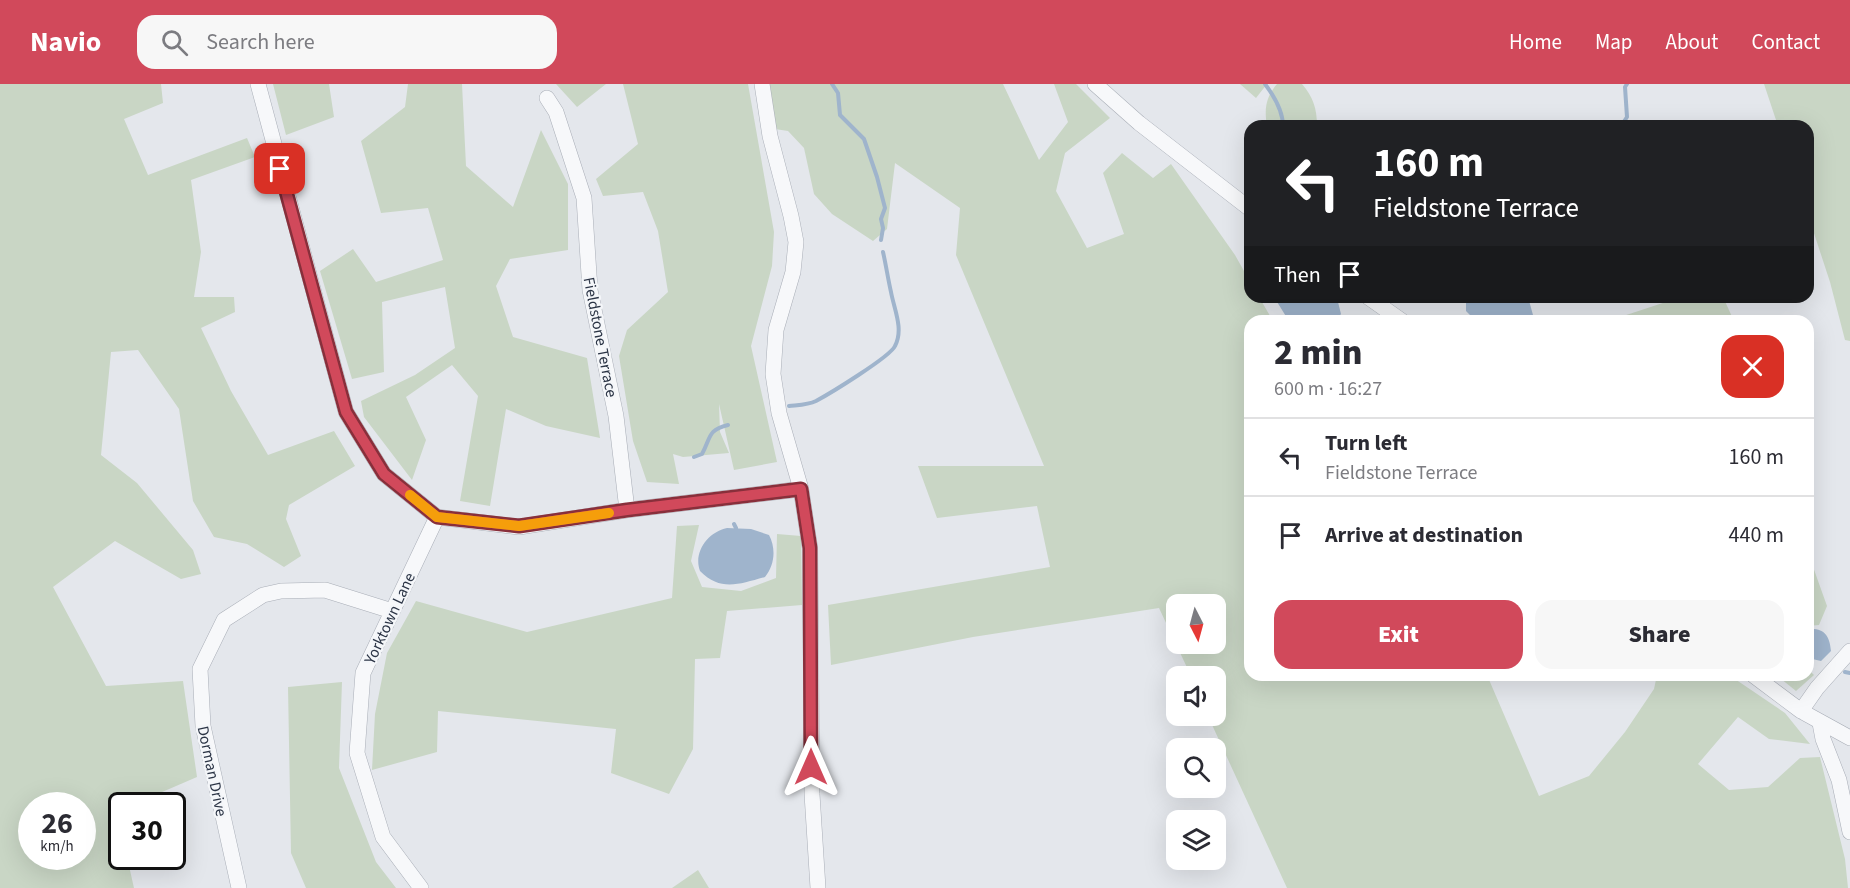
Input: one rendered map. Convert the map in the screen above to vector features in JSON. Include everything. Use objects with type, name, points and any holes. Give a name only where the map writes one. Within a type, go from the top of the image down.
[{"type":"street","points":[[258,84],[346,412],[384,474],[437,517],[519,526],[627,510],[801,489]]},
{"type":"street","points":[[762,84],[770,136],[796,242],[793,272],[776,330],[773,374],[779,413],[801,489],[809,530],[812,794],[818,888]]},
{"type":"street","points":[[1095,84],[1139,123],[1244,204]]},
{"type":"street","name":"Fieldstone Terrace","points":[[547,98],[556,112],[584,198],[590,290],[616,416],[627,510]]},
{"type":"street","points":[[1376,303],[1394,315]]},
{"type":"street","name":"Yorktown Lane","points":[[422,888],[382,837],[357,753],[363,673],[437,517]]},
{"type":"street","name":"Dorman Drive","points":[[239,888],[202,726],[200,669],[224,621],[263,595],[281,591],[325,590],[392,611]]},
{"type":"street","points":[[1801,711],[1823,681],[1850,651]]},
{"type":"street","points":[[1762,681],[1801,711],[1850,738]]},
{"type":"street","points":[[1820,723],[1823,739],[1839,780],[1850,832]]},
{"type":"green space","points":[[0,84],[161,84],[163,103],[124,119],[148,175],[247,138],[255,157],[191,180],[201,252],[194,297],[234,297],[235,312],[201,328],[231,391],[268,455],[334,431],[355,466],[289,505],[286,519],[301,556],[284,567],[247,544],[214,537],[193,501],[179,409],[138,350],[111,352],[101,455],[137,483],[193,550],[201,574],[181,579],[115,541],[53,587],[106,686],[183,681],[197,777],[162,792],[108,792],[108,870],[130,870],[134,888],[0,888]]},
{"type":"green space","points":[[273,84],[329,84],[334,117],[286,135]]},
{"type":"green space","points":[[408,84],[462,84],[466,166],[513,207],[541,130],[568,184],[568,250],[510,259],[496,286],[513,337],[587,358],[600,438],[546,426],[506,409],[490,506],[460,501],[478,396],[452,365],[406,397],[426,440],[412,480],[364,417],[361,401],[415,375],[455,348],[445,287],[382,302],[384,372],[352,379],[320,271],[353,249],[376,282],[443,260],[428,208],[381,213],[361,141],[405,107]]},
{"type":"green space","points":[[556,84],[606,84],[577,107]]},
{"type":"green space","points":[[623,84],[748,84],[774,232],[772,266],[751,346],[777,462],[734,470],[719,404],[720,432],[729,453],[683,457],[673,454],[679,484],[647,482],[633,441],[619,356],[627,330],[668,292],[658,231],[643,192],[603,196],[596,179],[638,144]]},
{"type":"green space","points":[[768,84],[1003,84],[1039,160],[1068,122],[1054,84],[1076,84],[1110,118],[1065,153],[1056,191],[1087,248],[1124,234],[1103,173],[1122,153],[1153,178],[1171,164],[1244,271],[1244,303],[1262,303],[1270,315],[1244,315],[1244,681],[1490,681],[1539,796],[1589,776],[1625,732],[1654,689],[1656,681],[1738,681],[1785,713],[1810,744],[1769,739],[1738,717],[1698,764],[1729,790],[1768,787],[1800,758],[1820,757],[1845,859],[1848,888],[1287,888],[1226,755],[1226,738],[1218,738],[1213,726],[1226,726],[1226,666],[1186,666],[1181,654],[1226,654],[1226,594],[1166,594],[1166,623],[1159,608],[973,637],[831,665],[828,605],[1050,567],[1037,506],[937,518],[918,466],[1044,466],[956,255],[960,208],[895,163],[887,229],[873,241],[832,214],[814,194],[804,148],[788,131],[775,129]]},
{"type":"green space","points":[[1240,84],[1267,84],[1256,98]]},
{"type":"green space","points":[[1277,84],[1302,84],[1314,103],[1316,120],[1266,120],[1270,94]]},
{"type":"green space","points":[[1764,84],[1850,84],[1850,341],[1845,340],[1814,233],[1814,120],[1776,120]]},
{"type":"green space","points":[[1663,303],[1726,303],[1731,315],[1626,315]]},
{"type":"green space","points":[[699,525],[691,561],[702,587],[741,591],[776,578],[777,534],[801,536],[802,605],[727,611],[720,658],[695,659],[693,749],[669,794],[611,773],[616,729],[438,711],[437,752],[372,770],[375,714],[387,653],[416,601],[527,632],[672,598],[677,526]]},
{"type":"green space","points":[[1814,570],[1827,606],[1819,625],[1814,625]]},
{"type":"green space","points":[[1784,681],[1807,681],[1796,691]]},
{"type":"green space","points":[[342,682],[339,768],[376,862],[396,888],[306,888],[291,853],[288,687]]},
{"type":"green space","points":[[698,870],[709,888],[672,888]]},
{"type":"water","points":[[1278,303],[1338,303],[1341,314],[1340,315],[1285,315]]},
{"type":"water","points":[[1466,303],[1530,303],[1533,315],[1470,315],[1466,311]]},
{"type":"water","points":[[727,528],[751,529],[769,535],[773,545],[773,556],[771,567],[765,577],[739,584],[723,584],[715,582],[700,571],[698,564],[700,550],[708,538]]},
{"type":"water","points":[[1814,629],[1822,631],[1830,643],[1831,651],[1821,661],[1814,659]]},
{"type":"waterway","points":[[832,84],[838,93],[840,115],[864,139],[877,177],[885,208],[881,219],[883,228],[881,240]]},
{"type":"waterway","points":[[1265,84],[1277,104],[1282,120]]},
{"type":"waterway","points":[[1625,120],[1627,117],[1625,87],[1627,84]]},
{"type":"waterway","points":[[789,406],[816,401],[871,366],[895,346],[899,333],[883,252]]},
{"type":"waterway","points":[[694,457],[702,454],[710,435],[716,429],[728,425]]},
{"type":"waterway","points":[[734,524],[736,528]]},
{"type":"waterway","points":[[1845,672],[1850,673]]},
{"type":"slow traffic","points":[[410,495],[437,517],[519,526],[609,513]]},
{"type":"route","points":[[280,169],[346,412],[384,474],[437,517],[519,526],[627,510],[801,489],[810,548],[811,767]]}]
